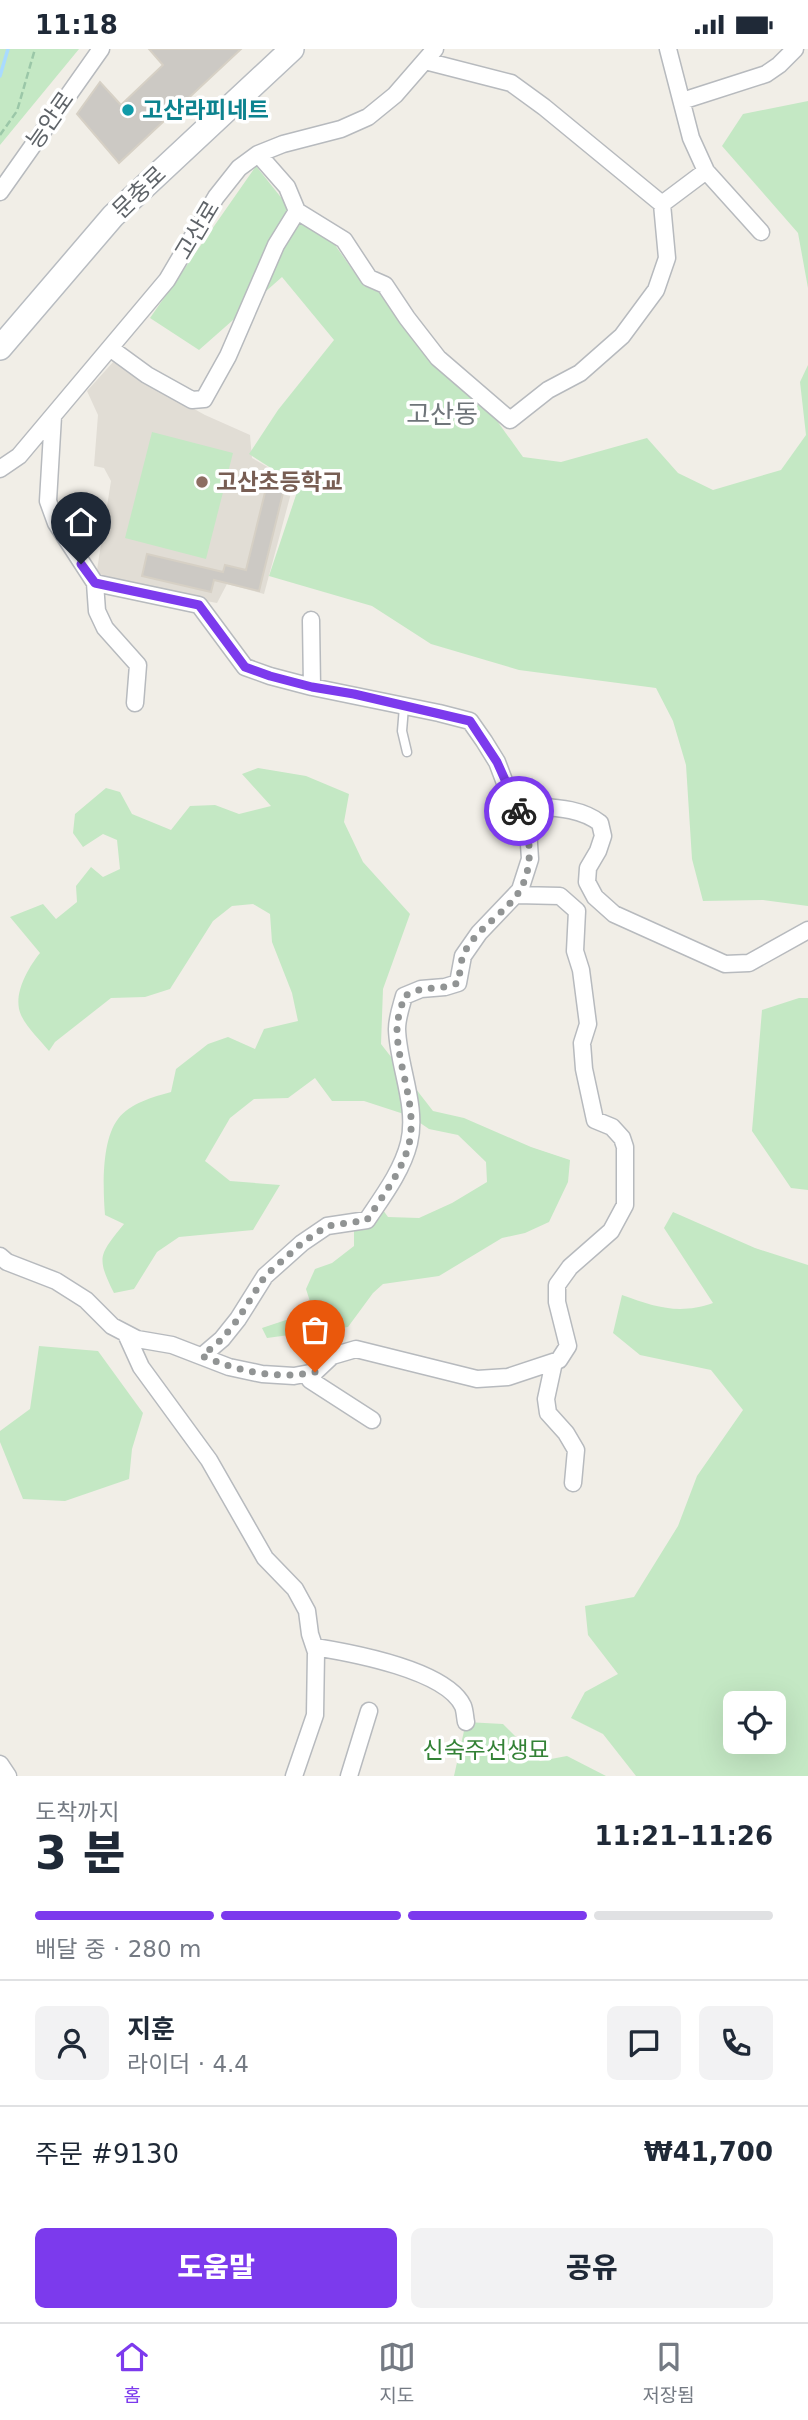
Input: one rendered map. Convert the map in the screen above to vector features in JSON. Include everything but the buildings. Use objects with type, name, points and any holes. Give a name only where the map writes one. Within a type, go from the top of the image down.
[{"type":"street","name":"능안로","points":[[0,192],[101,49]]},
{"type":"street","name":"문충로","points":[[0,348],[113,216],[292,49]]},
{"type":"street","points":[[668,49],[691,138],[706,171],[761,232]]},
{"type":"street","points":[[682,101],[766,74],[795,49]]},
{"type":"street","points":[[258,154],[287,187],[297,211],[344,240],[369,278],[385,285],[438,358],[510,420],[548,390],[580,373],[622,336],[656,290],[667,258],[662,204],[511,83],[430,55]]},
{"type":"street","name":"고산로","points":[[0,469],[19,456],[167,280],[216,197],[239,168],[258,154],[282,144],[341,129],[368,117],[395,95],[430,55]]},
{"type":"street","points":[[662,204],[706,171]]},
{"type":"street","points":[[110,348],[146,375],[192,400],[204,399],[233,345],[276,245],[297,211]]},
{"type":"street","points":[[53,416],[48,501],[56,523],[95,583],[97,611],[105,628],[138,665],[135,703]]},
{"type":"street","points":[[95,583],[199,605],[245,667],[312,687],[470,721],[497,762],[528,829],[530,859],[520,890],[479,933],[463,955],[458,983],[421,989],[404,996],[397,1026],[412,1120],[410,1141],[403,1161],[367,1220],[327,1226],[302,1243],[265,1276],[238,1319],[222,1339],[202,1356]]},
{"type":"street","points":[[311,620],[312,687]]},
{"type":"street","points":[[515,804],[579,811],[590,815],[600,823],[603,837],[588,868],[587,882],[595,897],[614,914],[708,958],[725,964],[749,963],[808,930]]},
{"type":"street","points":[[0,1256],[7,1262],[55,1281],[86,1300],[112,1326],[137,1339],[172,1345],[229,1367],[262,1374],[294,1376],[315,1372],[332,1356],[356,1349],[477,1380],[508,1377],[559,1360],[568,1346],[557,1303],[556,1285],[570,1267],[611,1231],[625,1205],[625,1147],[622,1138],[612,1127],[595,1120],[584,1069],[582,1043],[587,1024],[581,970],[575,951],[577,912],[560,896],[516,895]]},
{"type":"street","points":[[126,1334],[141,1367],[209,1460],[265,1558],[295,1589],[307,1611],[315,1647],[315,1716],[294,1776]]},
{"type":"street","points":[[554,1362],[546,1399],[548,1413],[566,1433],[576,1450],[573,1483]]},
{"type":"street","points":[[307,1374],[310,1380],[372,1420]]},
{"type":"street","points":[[315,1647],[368,1657],[429,1679],[452,1693],[464,1707],[466,1722]]},
{"type":"street","points":[[349,1776],[369,1711]]},
{"type":"street","points":[[0,1764],[8,1776]]},
{"type":"lane","points":[[404,707],[402,731],[407,752]]},
{"type":"path","points":[[0,135],[17,111],[35,49]]},
{"type":"shaded area","name":"고산초등학교","points":[[114,361],[135,376],[205,415],[250,435],[252,458],[294,482],[264,594],[227,584],[217,603],[108,583],[97,570],[111,481],[104,468],[94,466],[98,415],[87,391]]},
{"type":"green space","points":[[0,49],[79,49],[0,145]]},
{"type":"green space","points":[[808,101],[808,288],[798,233],[722,146],[743,114]]},
{"type":"green space","points":[[256,166],[295,215],[335,245],[364,286],[383,294],[432,362],[495,418],[523,457],[561,462],[647,438],[678,473],[713,490],[781,470],[806,435],[800,382],[808,365],[808,906],[763,900],[703,901],[692,859],[686,765],[673,721],[656,688],[519,670],[431,644],[372,606],[269,576],[299,486],[249,454],[278,410],[334,340],[282,277],[199,350],[150,318]]},
{"type":"green space","points":[[152,432],[233,453],[206,559],[125,538]]},
{"type":"green space","points":[[258,768],[306,776],[349,794],[344,822],[363,862],[410,914],[383,989],[381,1044],[433,1111],[464,1118],[531,1147],[570,1160],[568,1182],[549,1222],[525,1233],[502,1238],[439,1276],[383,1284],[348,1327],[267,1338],[262,1328],[313,1311],[306,1289],[315,1269],[332,1263],[354,1246],[354,1229],[375,1199],[388,1217],[419,1218],[452,1203],[487,1182],[486,1162],[458,1135],[429,1129],[410,1116],[364,1101],[332,1101],[315,1078],[288,1098],[254,1099],[230,1118],[205,1161],[230,1181],[280,1185],[253,1230],[179,1237],[157,1252],[134,1289],[114,1293],[104,1271],[103,1257],[109,1243],[124,1224],[105,1215],[106,1152],[112,1128],[123,1113],[135,1105],[171,1092],[176,1069],[208,1044],[228,1037],[255,1049],[264,1029],[298,1021],[292,993],[272,942],[270,914],[253,904],[232,906],[213,921],[170,989],[145,997],[111,998],[55,1042],[49,1051],[21,1015],[18,999],[23,982],[40,953],[10,917],[43,904],[56,919],[77,902],[76,886],[91,867],[103,877],[120,869],[117,840],[103,834],[83,847],[73,833],[75,814],[106,788],[120,792],[132,814],[171,830],[190,806],[215,805],[239,814],[271,806],[242,774]]},
{"type":"green space","points":[[799,998],[808,998],[808,1190],[791,1188],[752,1131],[762,1010]]},
{"type":"green space","points":[[673,1212],[755,1248],[808,1265],[808,1776],[636,1776],[603,1734],[571,1718],[585,1692],[618,1674],[588,1635],[585,1606],[634,1597],[678,1526],[697,1476],[743,1410],[711,1370],[640,1355],[613,1333],[622,1295],[645,1303],[678,1309],[713,1303],[664,1228]]},
{"type":"green space","points":[[39,1346],[98,1351],[143,1413],[132,1449],[129,1479],[65,1501],[23,1499],[0,1442],[0,1431],[30,1409]]},
{"type":"green space","name":"신숙주선생묘","points":[[466,1722],[503,1724],[540,1761],[567,1756],[606,1776],[454,1776]]},
{"type":"waterway","points":[[0,76],[8,49]]},
{"type":"way so far","points":[[315,1372],[294,1376],[262,1374],[229,1367],[202,1356],[222,1339],[238,1319],[265,1276],[302,1243],[327,1226],[367,1220],[387,1189],[403,1161],[410,1141],[412,1120],[397,1026],[404,996],[421,989],[458,983],[463,955],[479,933],[520,890],[530,859],[528,829],[519,811]]},
{"type":"place","name":"고산라피네트","points":[[128,110]]},
{"type":"place","name":"고산초등학교","points":[[202,482]]},
{"type":"district","name":"고산동","points":[[442,414]]},
{"type":"route","points":[[81,564],[95,583],[199,605],[245,667],[312,687],[470,721],[497,762],[519,811]]}]
